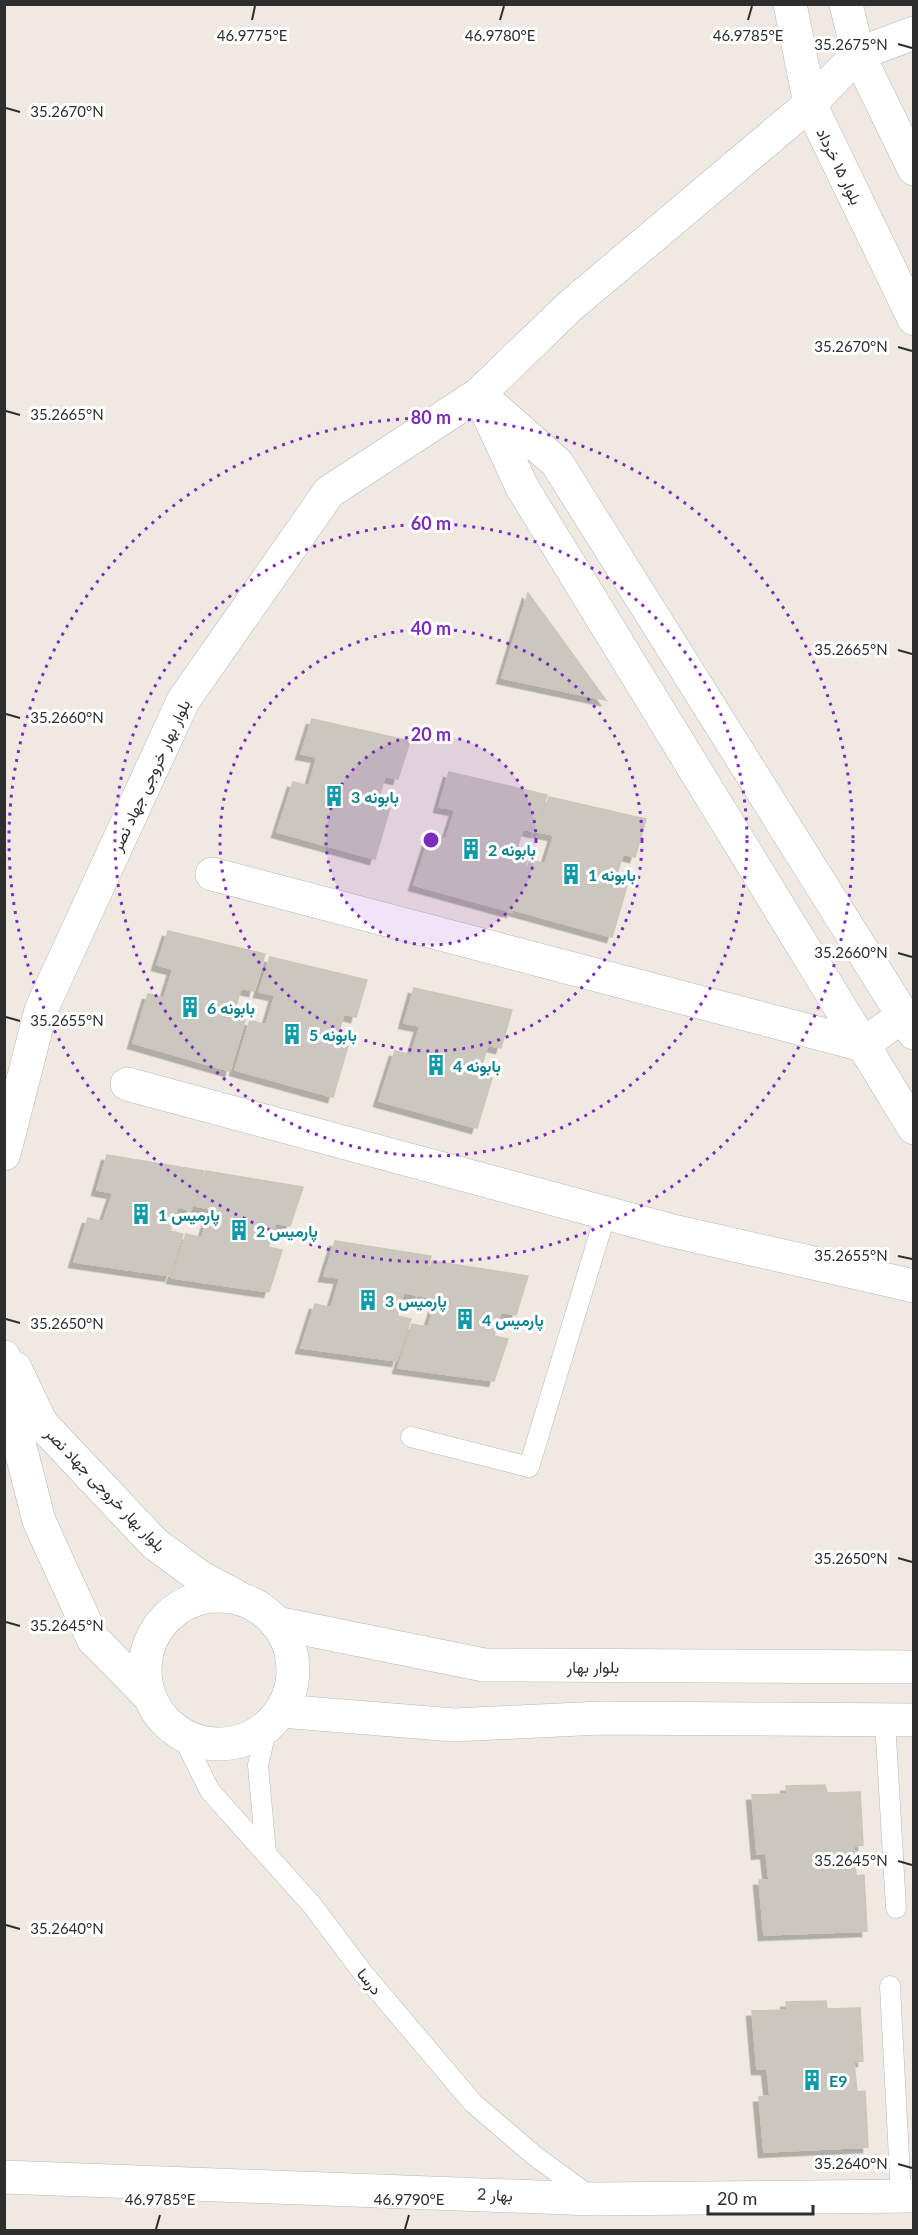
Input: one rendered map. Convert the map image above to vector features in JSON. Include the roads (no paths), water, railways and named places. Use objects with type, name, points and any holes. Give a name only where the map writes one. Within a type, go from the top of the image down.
[{"type":"street","name":"بلوار ۱۵ خرداد","points":[[790,4],[810,104],[914,319]]},
{"type":"street","points":[[846,4],[858,54],[914,169]]},
{"type":"street","points":[[858,54],[914,33]]},
{"type":"street","name":"بلوار بهار خروجی جهاد نصر","points":[[4,1154],[41,1010],[183,701],[329,492],[479,394],[569,307],[810,104],[858,54]]},
{"type":"street","points":[[212,874],[863,1045],[907,1025],[557,463],[479,394]]},
{"type":"street","points":[[479,394],[522,487],[914,1128]]},
{"type":"street","points":[[127,1084],[606,1213],[914,1286]]},
{"type":"street","name":"بلوار بهار خروجی جهاد نصر","points":[[4,1345],[41,1423],[153,1543],[200,1577],[244,1600]]},
{"type":"street","points":[[4,1357],[12,1415],[39,1521],[93,1639],[150,1697]]},
{"type":"street","points":[[219,1595],[244,1600],[263,1610],[276,1623],[289,1644],[294,1665],[291,1687],[274,1719],[241,1741],[215,1744],[190,1739],[168,1726],[150,1697],[144,1681],[145,1655],[154,1632],[171,1612],[193,1600],[219,1595]]},
{"type":"street","name":"بلوار بهار","points":[[276,1623],[484,1665],[914,1667]]},
{"type":"street","points":[[274,1719],[454,1725],[600,1718],[899,1720]]},
{"type":"street","name":"بهار 2","points":[[4,2177],[593,2199],[908,2196]]},
{"type":"lane","points":[[411,1437],[529,1467],[606,1213]]},
{"type":"lane","points":[[266,1853],[258,1765],[274,1719]]},
{"type":"lane","points":[[896,1908],[899,1720]]},
{"type":"lane","name":"درسا","points":[[181,1733],[210,1791],[312,1905],[363,1973],[473,2103],[535,2156],[593,2199]]},
{"type":"lane","points":[[890,1986],[908,2196]]},
{"type":"place","name":"بابونه 3","points":[[334,796]]},
{"type":"place","name":"بابونه 2","points":[[471,849]]},
{"type":"place","name":"بابونه 1","points":[[571,874]]},
{"type":"place","name":"بابونه 6","points":[[190,1007]]},
{"type":"place","name":"بابونه 5","points":[[292,1034]]},
{"type":"place","name":"بابونه 4","points":[[436,1065]]},
{"type":"place","name":"پارمیس 1","points":[[141,1214]]},
{"type":"place","name":"پارمیس 2","points":[[239,1230]]},
{"type":"place","name":"پارمیس 3","points":[[368,1300]]},
{"type":"place","name":"پارمیس 4","points":[[465,1319]]},
{"type":"place","name":"E9","points":[[812,2080]]}]
